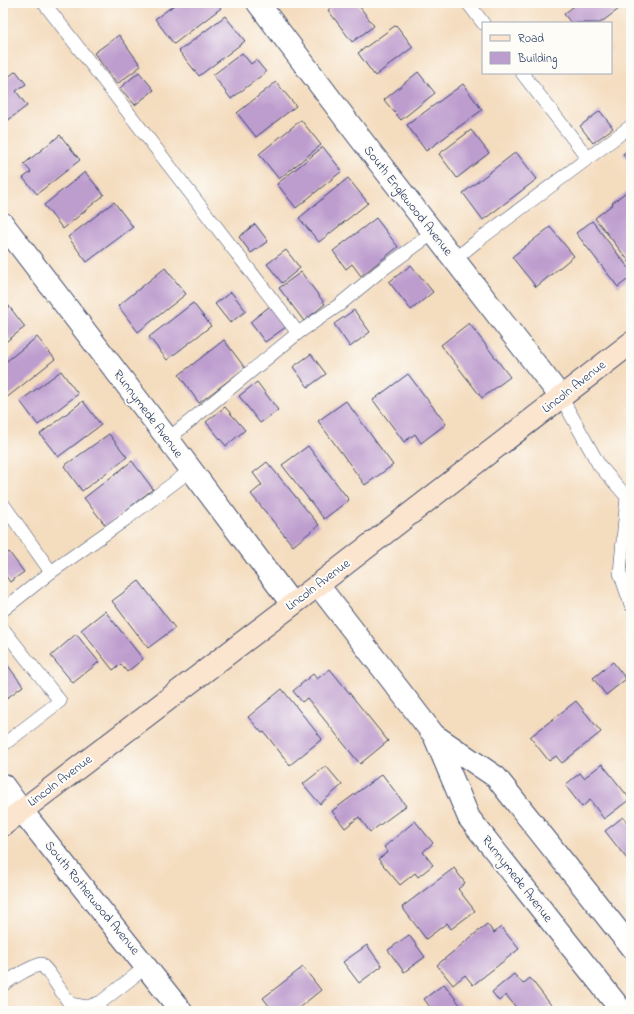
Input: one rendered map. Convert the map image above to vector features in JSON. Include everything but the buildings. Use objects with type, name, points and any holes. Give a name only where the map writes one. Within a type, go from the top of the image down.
[{"type":"street","name":"South Englewood Avenue","points":[[258,3],[433,233],[561,397]]},
{"type":"street","name":"Runnymede Avenue","points":[[3,224],[292,604]]},
{"type":"street","name":"Lincoln Avenue","points":[[3,825],[318,585],[631,342]]},
{"type":"street","name":"Runnymede Avenue","points":[[318,585],[434,735],[469,818],[622,1011]]},
{"type":"street","name":"Runnymede Avenue","points":[[434,735],[496,777],[631,948]]},
{"type":"street","name":"South Rotherwood Avenue","points":[[3,785],[181,1011]]},
{"type":"lane","points":[[44,3],[298,333]]},
{"type":"lane","points":[[468,3],[482,22]]},
{"type":"lane","points":[[523,74],[588,158]]},
{"type":"lane","points":[[454,260],[631,126]]},
{"type":"lane","points":[[168,439],[298,333],[339,305],[379,272],[433,233]]},
{"type":"lane","points":[[561,397],[599,465],[629,498],[620,573],[631,605]]},
{"type":"lane","points":[[3,610],[52,572],[191,470]]},
{"type":"lane","points":[[3,504],[52,572]]},
{"type":"lane","points":[[3,628],[60,702],[3,745]]},
{"type":"lane","points":[[3,985],[31,967],[41,964],[70,1004],[87,1007],[101,1002],[146,967]]}]
